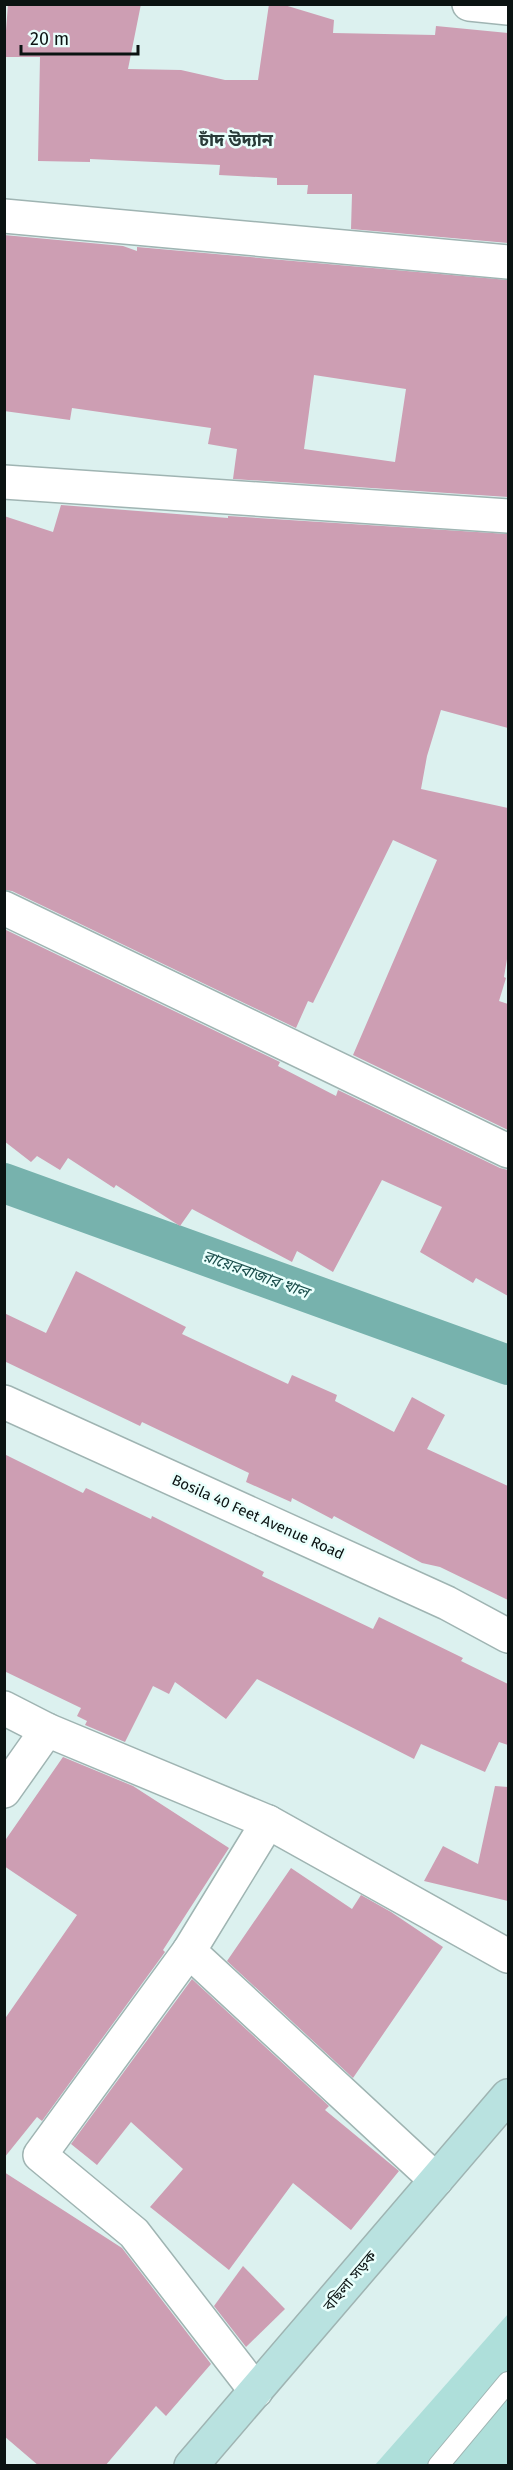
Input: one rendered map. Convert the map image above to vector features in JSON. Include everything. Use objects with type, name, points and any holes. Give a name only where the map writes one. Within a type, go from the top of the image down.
[{"type":"main road","name":"বছিলা সড়ক","points":[[191,2466],[508,2096]]},
{"type":"street","points":[[469,4],[508,8]]},
{"type":"street","points":[[4,216],[508,262]]},
{"type":"street","points":[[4,483],[508,516]]},
{"type":"street","points":[[4,908],[508,1151]]},
{"type":"street","name":"Bosila 40 Feet Avenue Road","points":[[4,1402],[447,1603],[508,1636]]},
{"type":"street","points":[[4,1708],[47,1730],[268,1822],[508,1956]]},
{"type":"street","points":[[4,1791],[47,1730]]},
{"type":"street","points":[[256,2391],[134,2233],[39,2155],[189,1951],[268,1822]]},
{"type":"street","points":[[189,1951],[436,2180]]},
{"type":"lane","points":[[438,2466],[508,2382]]},
{"type":"shaded area","points":[[508,2314],[508,2465],[375,2465]]},
{"type":"building","points":[[8,4],[141,4],[128,69],[181,70],[225,80],[258,80],[269,4],[281,4],[334,20],[333,33],[435,35],[436,26],[508,33],[508,243],[351,229],[352,194],[307,194],[308,185],[277,185],[277,178],[219,175],[220,165],[90,159],[90,162],[38,161],[40,57],[4,57]]},
{"type":"building","points":[[4,235],[123,246],[137,251],[137,247],[508,280],[508,497],[233,479],[237,449],[208,444],[211,428],[72,408],[70,420],[4,411]],"holes":[[[314,375],[406,389],[395,462],[304,449]]]},
{"type":"building","points":[[61,505],[228,518],[228,516],[508,534],[508,728],[441,710],[427,756],[421,789],[508,808],[508,953],[504,977],[506,978],[499,1001],[508,1004],[508,1130],[353,1055],[437,860],[393,840],[313,1003],[308,1001],[296,1028],[12,891],[4,890],[4,516],[53,532]]},
{"type":"building","points":[[4,929],[280,1062],[278,1066],[336,1096],[338,1090],[508,1170],[508,1296],[476,1278],[473,1283],[420,1252],[442,1207],[382,1180],[333,1272],[297,1251],[292,1262],[192,1209],[180,1226],[116,1185],[114,1188],[68,1158],[60,1170],[37,1156],[31,1162],[4,1141]]},
{"type":"building","points":[[76,1271],[186,1327],[182,1334],[288,1384],[292,1375],[337,1395],[335,1401],[394,1432],[412,1397],[445,1415],[427,1449],[508,1486],[508,1600],[440,1567],[422,1563],[334,1516],[332,1519],[292,1498],[291,1502],[246,1482],[249,1473],[142,1422],[140,1426],[4,1361],[4,1313],[46,1333]]},
{"type":"building","points":[[4,1454],[83,1493],[86,1488],[151,1519],[152,1516],[264,1572],[262,1576],[373,1629],[379,1617],[463,1658],[461,1661],[508,1684],[508,1745],[499,1742],[485,1772],[421,1744],[414,1759],[257,1679],[226,1719],[175,1682],[169,1694],[153,1686],[125,1742],[85,1725],[87,1721],[77,1716],[81,1708],[4,1671]]},
{"type":"building","points":[[63,1757],[133,1786],[229,1848],[163,1950],[165,1952],[42,2121],[37,2117],[4,2158],[4,2020],[77,1915],[4,1866],[4,1842]]},
{"type":"building","points":[[495,1786],[508,1787],[508,1901],[424,1881],[443,1846],[478,1864]]},
{"type":"building","points":[[291,1868],[352,1909],[361,1895],[443,1947],[353,2078],[227,1961]]},
{"type":"building","points":[[192,1979],[329,2106],[325,2110],[399,2171],[351,2230],[293,2183],[229,2270],[150,2207],[183,2169],[131,2122],[97,2165],[71,2144]]},
{"type":"building","points":[[4,2172],[122,2248],[211,2364],[166,2416],[156,2406],[105,2466],[39,2466],[4,2436]]},
{"type":"building","points":[[243,2266],[285,2309],[246,2347],[214,2306]]},
{"type":"waterway","name":"রায়েরবাজার খাল","points":[[4,1183],[508,1365]]},
{"type":"district","name":"চাঁদ উদ্যান","points":[[236,140]]}]
